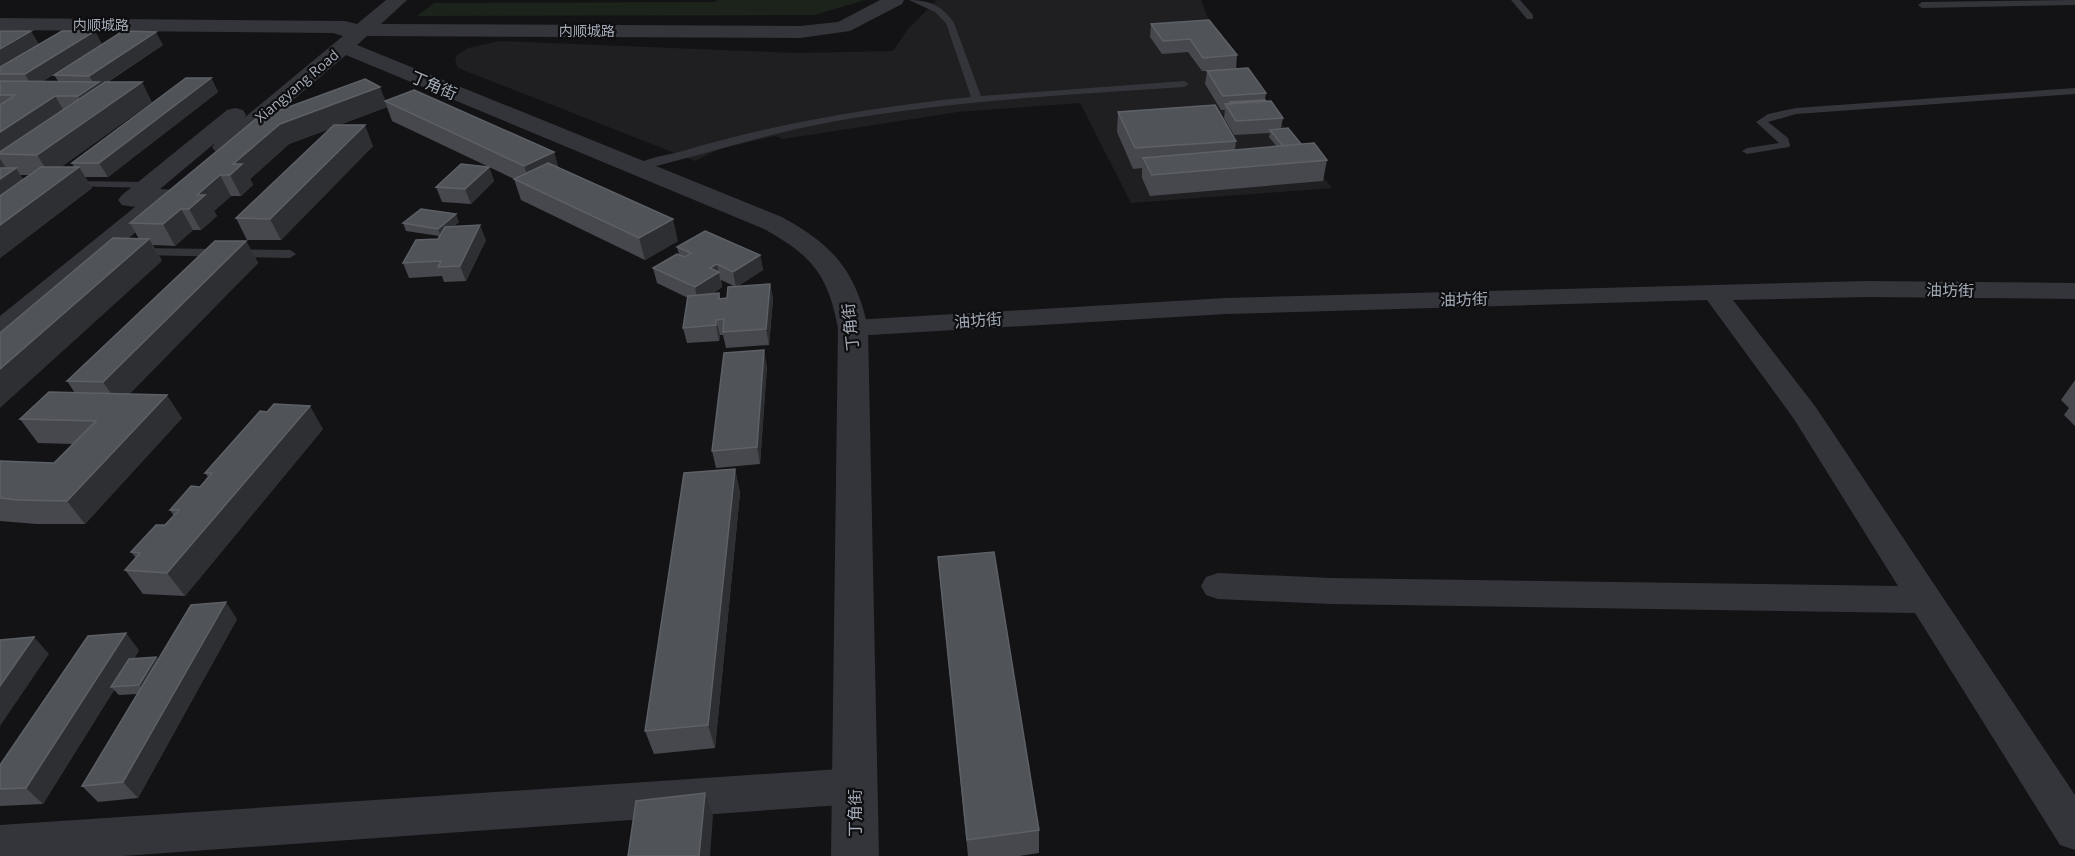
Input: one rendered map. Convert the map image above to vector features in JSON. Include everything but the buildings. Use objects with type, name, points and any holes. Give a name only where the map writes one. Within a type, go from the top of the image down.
[{"type":"street","name":"Xiangyang Road","points":[[0,331],[98,251],[352,30],[376,0]]},
{"type":"street","name":"Xiangyang Road","points":[[0,305],[149,185],[352,30],[398,0]]},
{"type":"street","name":"内顺城路","points":[[0,24],[352,30],[800,32],[833,29],[854,22],[895,0]]},
{"type":"street","name":"丁角街","points":[[352,30],[637,168],[795,234],[832,266],[849,304],[853,328],[855,856]]},
{"type":"street","name":"油坊街","points":[[853,328],[1226,306],[1868,289],[2075,291]]},
{"type":"street","points":[[1716,294],[1805,412],[2075,831]]},
{"type":"street","points":[[1218,586],[1343,591],[1926,600]]},
{"type":"street","points":[[0,845],[855,786]]},
{"type":"lane","points":[[913,0],[932,5],[944,13],[950,23],[977,100]]},
{"type":"lane","points":[[1515,0],[1530,17]]},
{"type":"lane","points":[[1922,5],[2075,2]]},
{"type":"lane","points":[[637,168],[730,140],[857,114],[977,100],[1184,84]]},
{"type":"lane","points":[[1747,151],[1785,145],[1784,140],[1761,122],[1772,116],[1796,111],[2075,90]]},
{"type":"lane","points":[[57,184],[149,185]]},
{"type":"lane","points":[[98,251],[290,254]]},
{"type":"shaded area","points":[[718,0],[865,0],[815,15],[417,16],[434,3],[714,2]]},
{"type":"shaded area","points":[[937,0],[1201,0],[1217,41],[1332,188],[1131,203],[1080,103],[958,112],[783,139],[775,136],[720,149],[695,161],[458,68],[455,61],[457,55],[468,48],[500,41],[796,53],[893,51],[908,29]]}]
